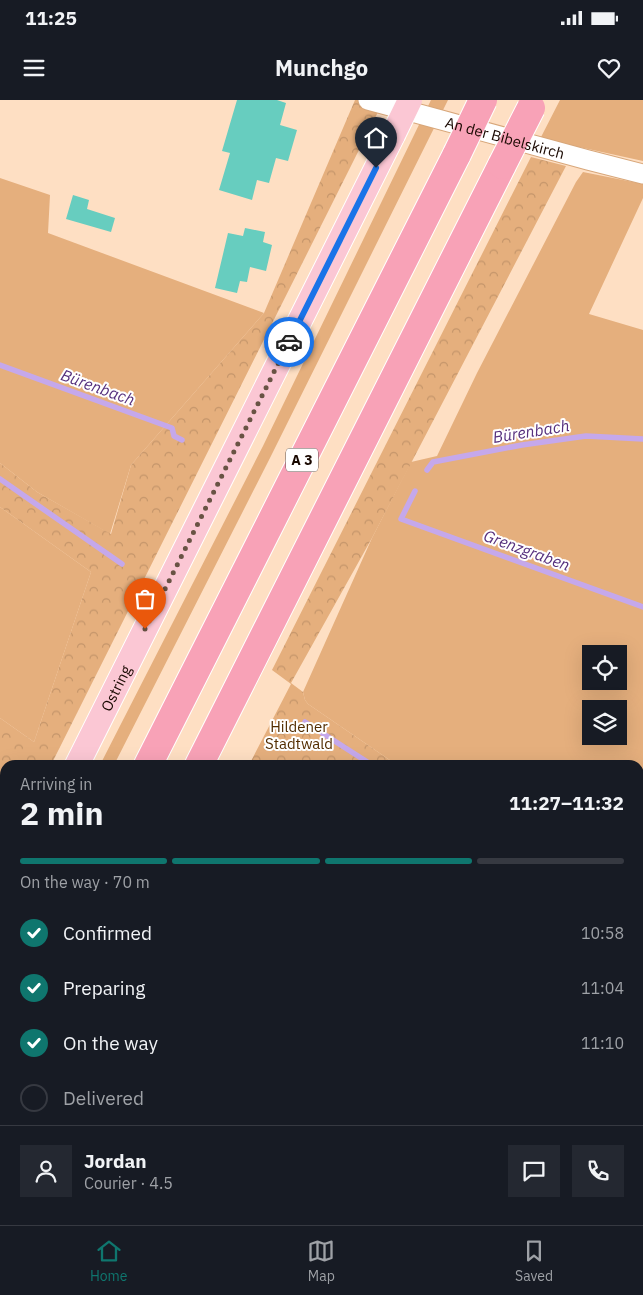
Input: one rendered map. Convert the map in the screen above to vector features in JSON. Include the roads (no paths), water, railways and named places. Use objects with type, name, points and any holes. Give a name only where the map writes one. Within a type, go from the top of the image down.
[{"type":"highway","name":"A 3","points":[[151,760],[483,100]]},
{"type":"highway","points":[[202,760],[533,104]]},
{"type":"main road","name":"Ostring","points":[[80,760],[410,100]]},
{"type":"street","name":"An der Bibelskirch","points":[[368,100],[643,174]]},
{"type":"waterway","name":"Bürenbach","points":[[0,365],[172,428],[174,436],[182,440]]},
{"type":"waterway","name":"Bürenbach","points":[[427,470],[433,462],[522,445],[586,436],[643,439]]},
{"type":"waterway","points":[[0,479],[122,564]]},
{"type":"waterway","name":"Grenzgraben","points":[[415,491],[401,519],[643,607]]},
{"type":"waterway","points":[[305,722],[364,760]]},
{"type":"park label","name":"Hildener Stadtwald","points":[[299,734]]}]
